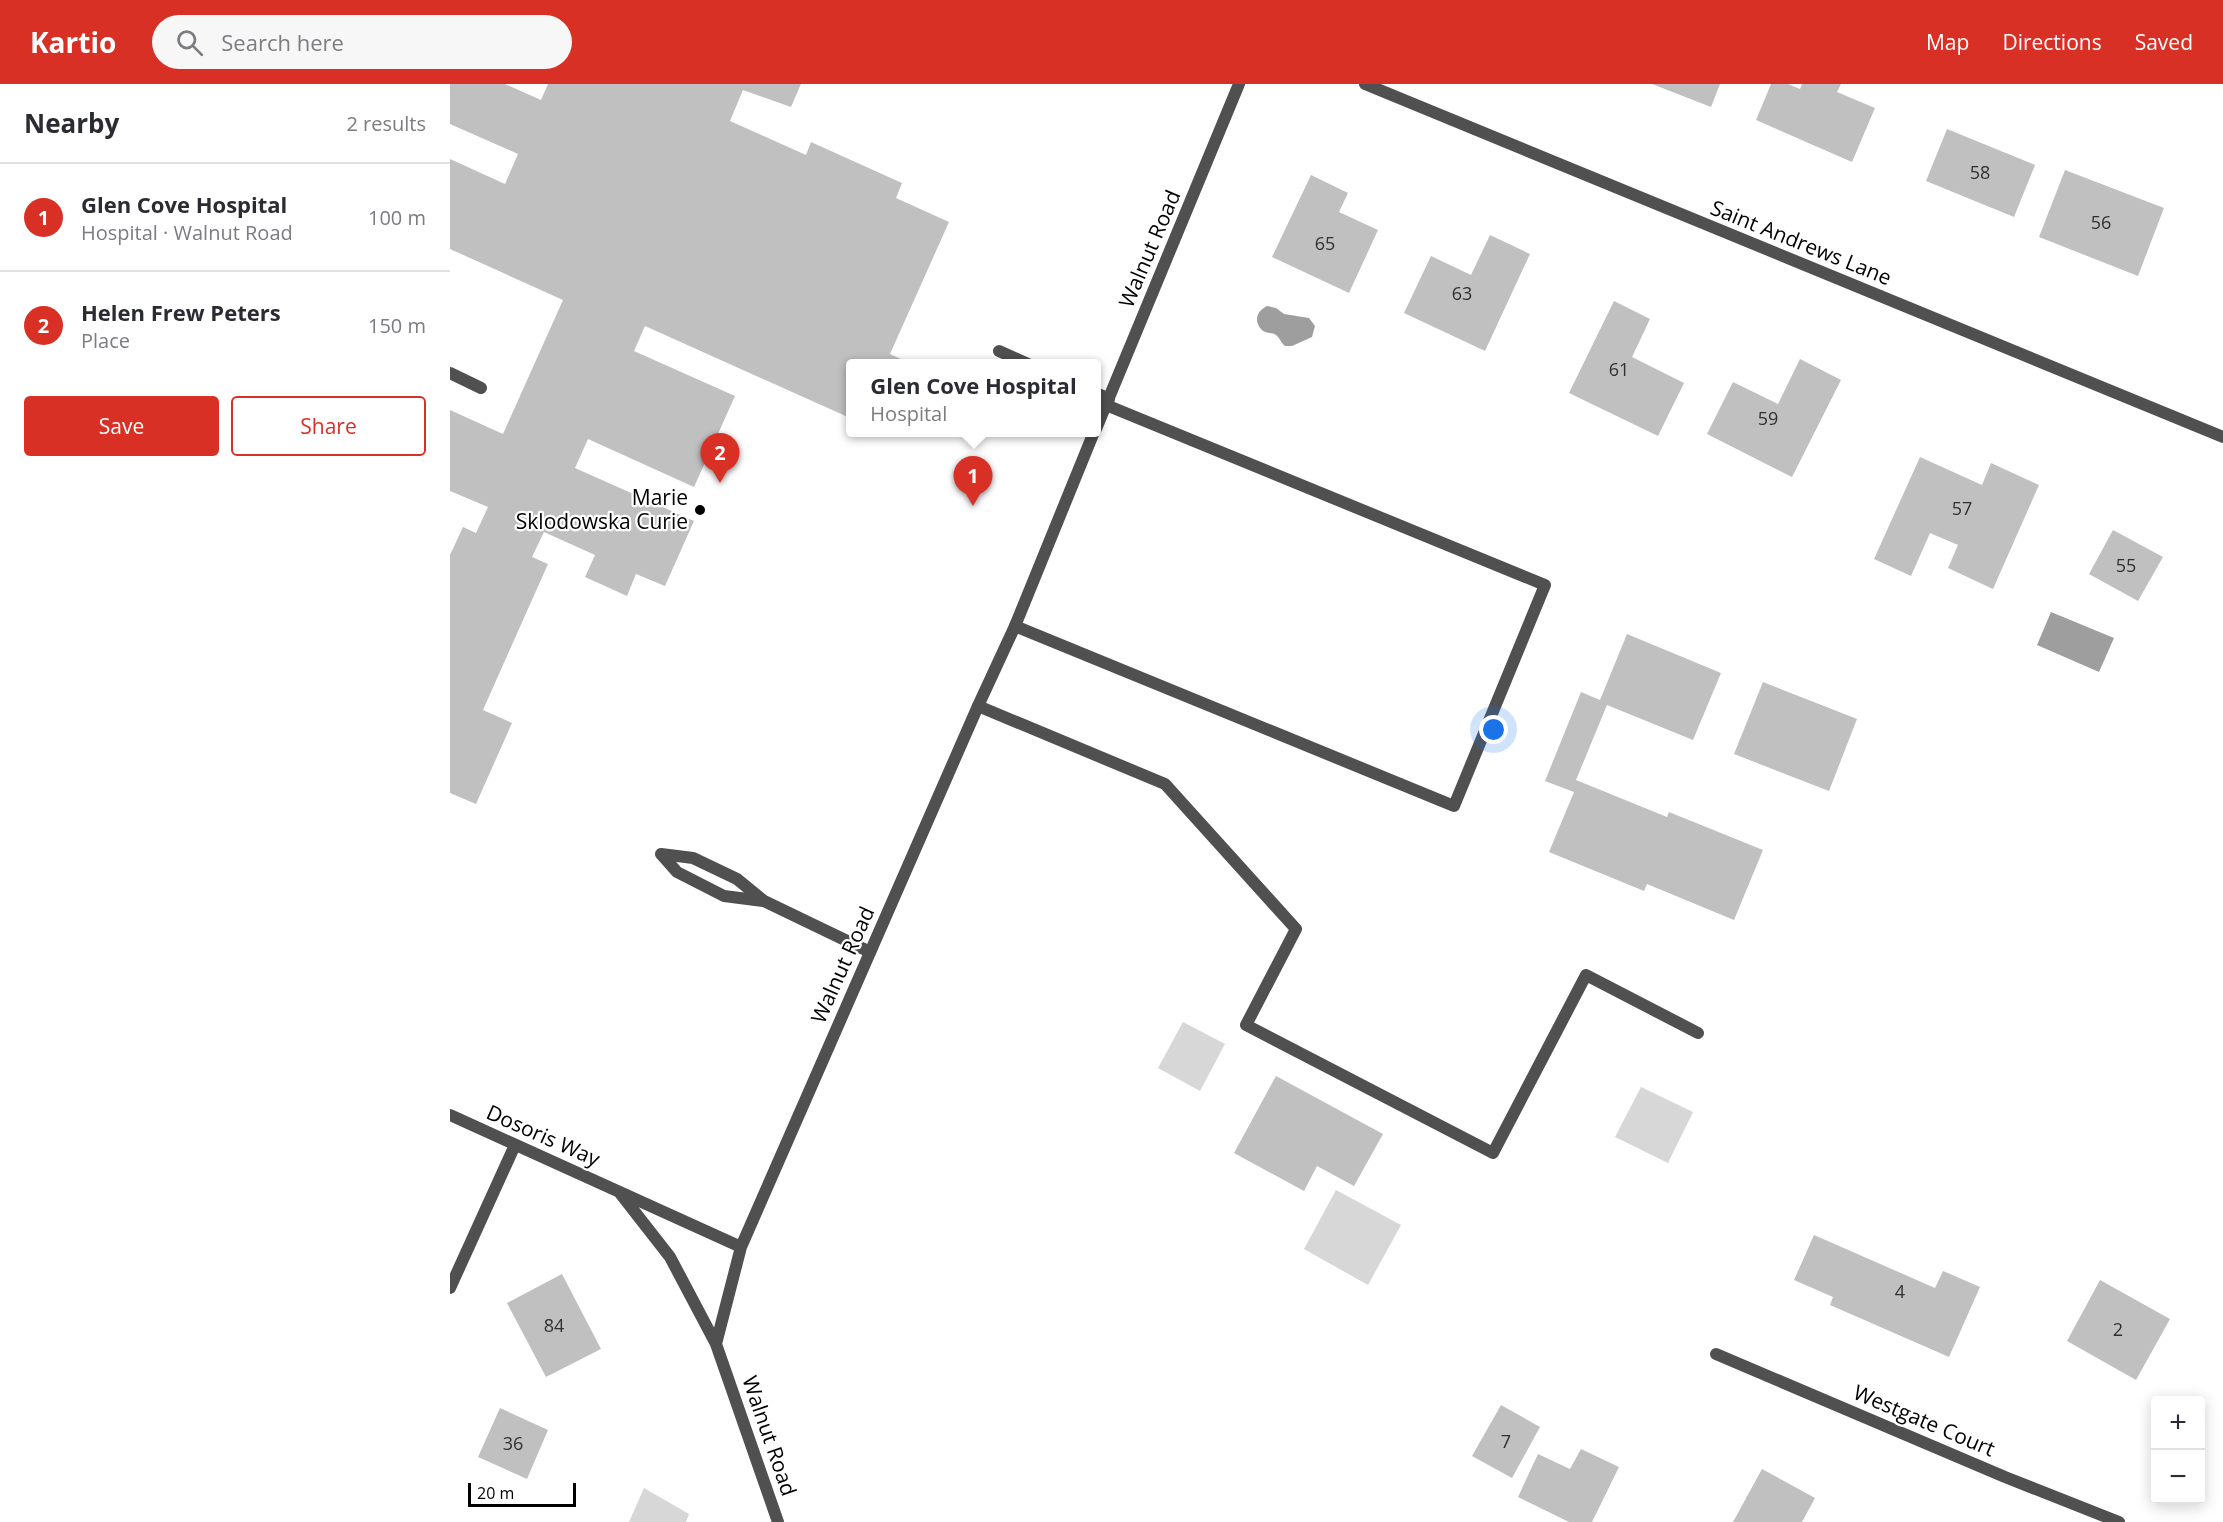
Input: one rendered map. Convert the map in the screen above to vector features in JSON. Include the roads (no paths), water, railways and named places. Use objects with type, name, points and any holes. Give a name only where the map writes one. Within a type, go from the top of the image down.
[{"type":"street","name":"Walnut Road","points":[[1101,416],[1239,84]]},
{"type":"street","name":"Saint Andrews Lane","points":[[1365,84],[2223,437]]},
{"type":"street","points":[[999,351],[1018,359]]},
{"type":"street","points":[[450,373],[481,388]]},
{"type":"street","points":[[1015,626],[1454,806],[1545,585],[1220,452],[1107,402],[1101,397]]},
{"type":"street","name":"Walnut Road","points":[[778,1522],[716,1344],[741,1247],[1015,626],[1092,437]]},
{"type":"street","points":[[978,706],[1165,784],[1296,928],[1245,1025],[1493,1154],[1586,975],[1698,1033]]},
{"type":"street","points":[[764,901],[724,896],[677,872],[661,854],[693,858],[737,879],[764,901],[870,952]]},
{"type":"street","name":"Dosoris Way","points":[[450,1114],[741,1247]]},
{"type":"street","points":[[450,1288],[515,1145]]},
{"type":"street","name":"Dosoris Way","points":[[619,1192],[670,1257],[716,1344]]},
{"type":"street","name":"Westgate Court","points":[[1716,1354],[2006,1477],[2119,1522]]},
{"type":"place","name":"Helen Frew Peters","points":[[720,483]]},
{"type":"place","name":"Glen Cove Hospital","points":[[973,506]]},
{"type":"place","name":"Marie Sklodowska Curie","points":[[700,510]]}]
